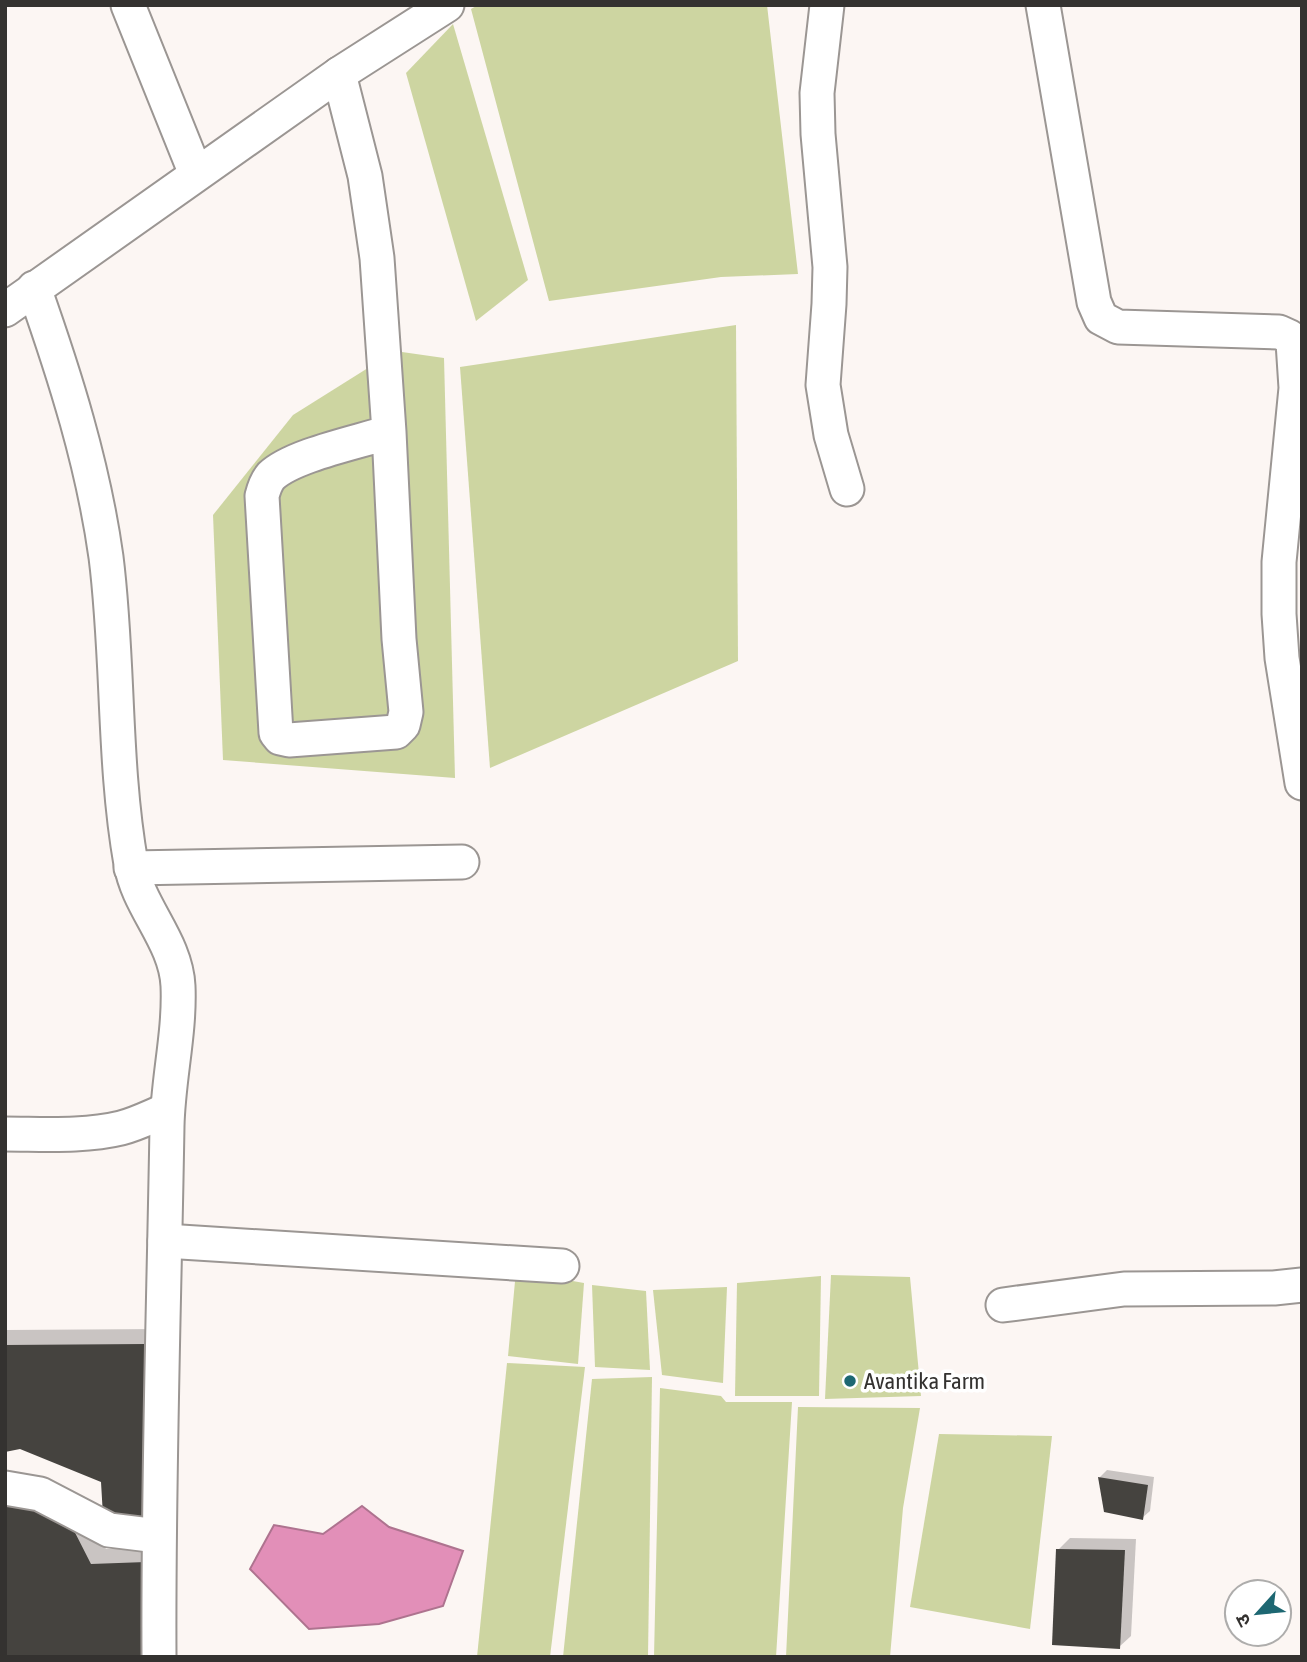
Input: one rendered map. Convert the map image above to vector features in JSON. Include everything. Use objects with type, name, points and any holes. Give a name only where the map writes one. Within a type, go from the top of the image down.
[{"type":"street","points":[[128,5],[196,174]]},
{"type":"street","points":[[5,310],[339,74],[447,5]]},
{"type":"street","points":[[827,5],[817,93],[830,267],[823,385],[831,435],[847,489]]},
{"type":"street","points":[[1043,5],[1094,302],[1101,318],[1118,327],[1279,332],[1290,337],[1293,342],[1296,388],[1279,562],[1279,614],[1282,658],[1302,783]]},
{"type":"street","points":[[339,74],[373,218],[389,432],[399,639],[406,712],[403,725],[396,732],[289,740],[280,738],[276,733],[262,496],[266,482],[273,474],[293,462],[389,432]]},
{"type":"street","points":[[34,288],[67,383],[91,475],[100,525],[108,586],[124,818],[131,868],[141,897],[174,962],[178,981],[167,1110],[159,1657]]},
{"type":"street","points":[[131,868],[462,862]]},
{"type":"street","points":[[5,1134],[109,1130],[167,1110]]},
{"type":"street","points":[[165,1241],[562,1266]]},
{"type":"street","points":[[1003,1305],[1124,1289],[1274,1288],[1302,1285]]},
{"type":"street","points":[[5,1488],[40,1494],[109,1530],[159,1536]]},
{"type":"green space","points":[[478,5],[767,5],[798,274],[721,277],[549,301],[471,9]]},
{"type":"green space","points":[[453,24],[528,280],[476,321],[406,73]]},
{"type":"green space","points":[[736,325],[738,661],[490,768],[460,367]]},
{"type":"green space","points":[[395,351],[444,358],[455,778],[223,760],[213,515],[293,415]]},
{"type":"green space","points":[[516,1271],[584,1283],[578,1364],[508,1356]]},
{"type":"green space","points":[[831,1275],[910,1277],[921,1396],[825,1399]]},
{"type":"green space","points":[[821,1276],[819,1396],[735,1396],[737,1283]]},
{"type":"green space","points":[[592,1285],[646,1291],[650,1370],[595,1367]]},
{"type":"green space","points":[[727,1287],[723,1383],[662,1375],[653,1290]]},
{"type":"green space","points":[[507,1363],[585,1367],[550,1657],[477,1657]]},
{"type":"green space","points":[[652,1377],[648,1657],[563,1657],[592,1379]]},
{"type":"green space","points":[[660,1388],[721,1396],[726,1402],[792,1402],[776,1657],[654,1657]]},
{"type":"green space","points":[[798,1407],[920,1408],[903,1508],[890,1657],[786,1657]]},
{"type":"green space","points":[[939,1434],[1052,1436],[1030,1629],[910,1607]]},
{"type":"shaded area","points":[[362,1506],[389,1527],[463,1551],[443,1606],[379,1624],[309,1629],[250,1569],[274,1525],[323,1534]]},
{"type":"building","points":[[145,1344],[154,1519],[103,1516],[101,1482],[20,1449],[5,1452],[5,1345]]},
{"type":"building","points":[[1098,1477],[1148,1485],[1143,1520],[1104,1512]]},
{"type":"building","points":[[5,1502],[64,1511],[91,1564],[146,1562],[145,1657],[5,1657]]},
{"type":"building","points":[[1056,1549],[1125,1550],[1120,1649],[1052,1645]]},
{"type":"place","name":"Avantika Farm","points":[[850,1381]]}]
